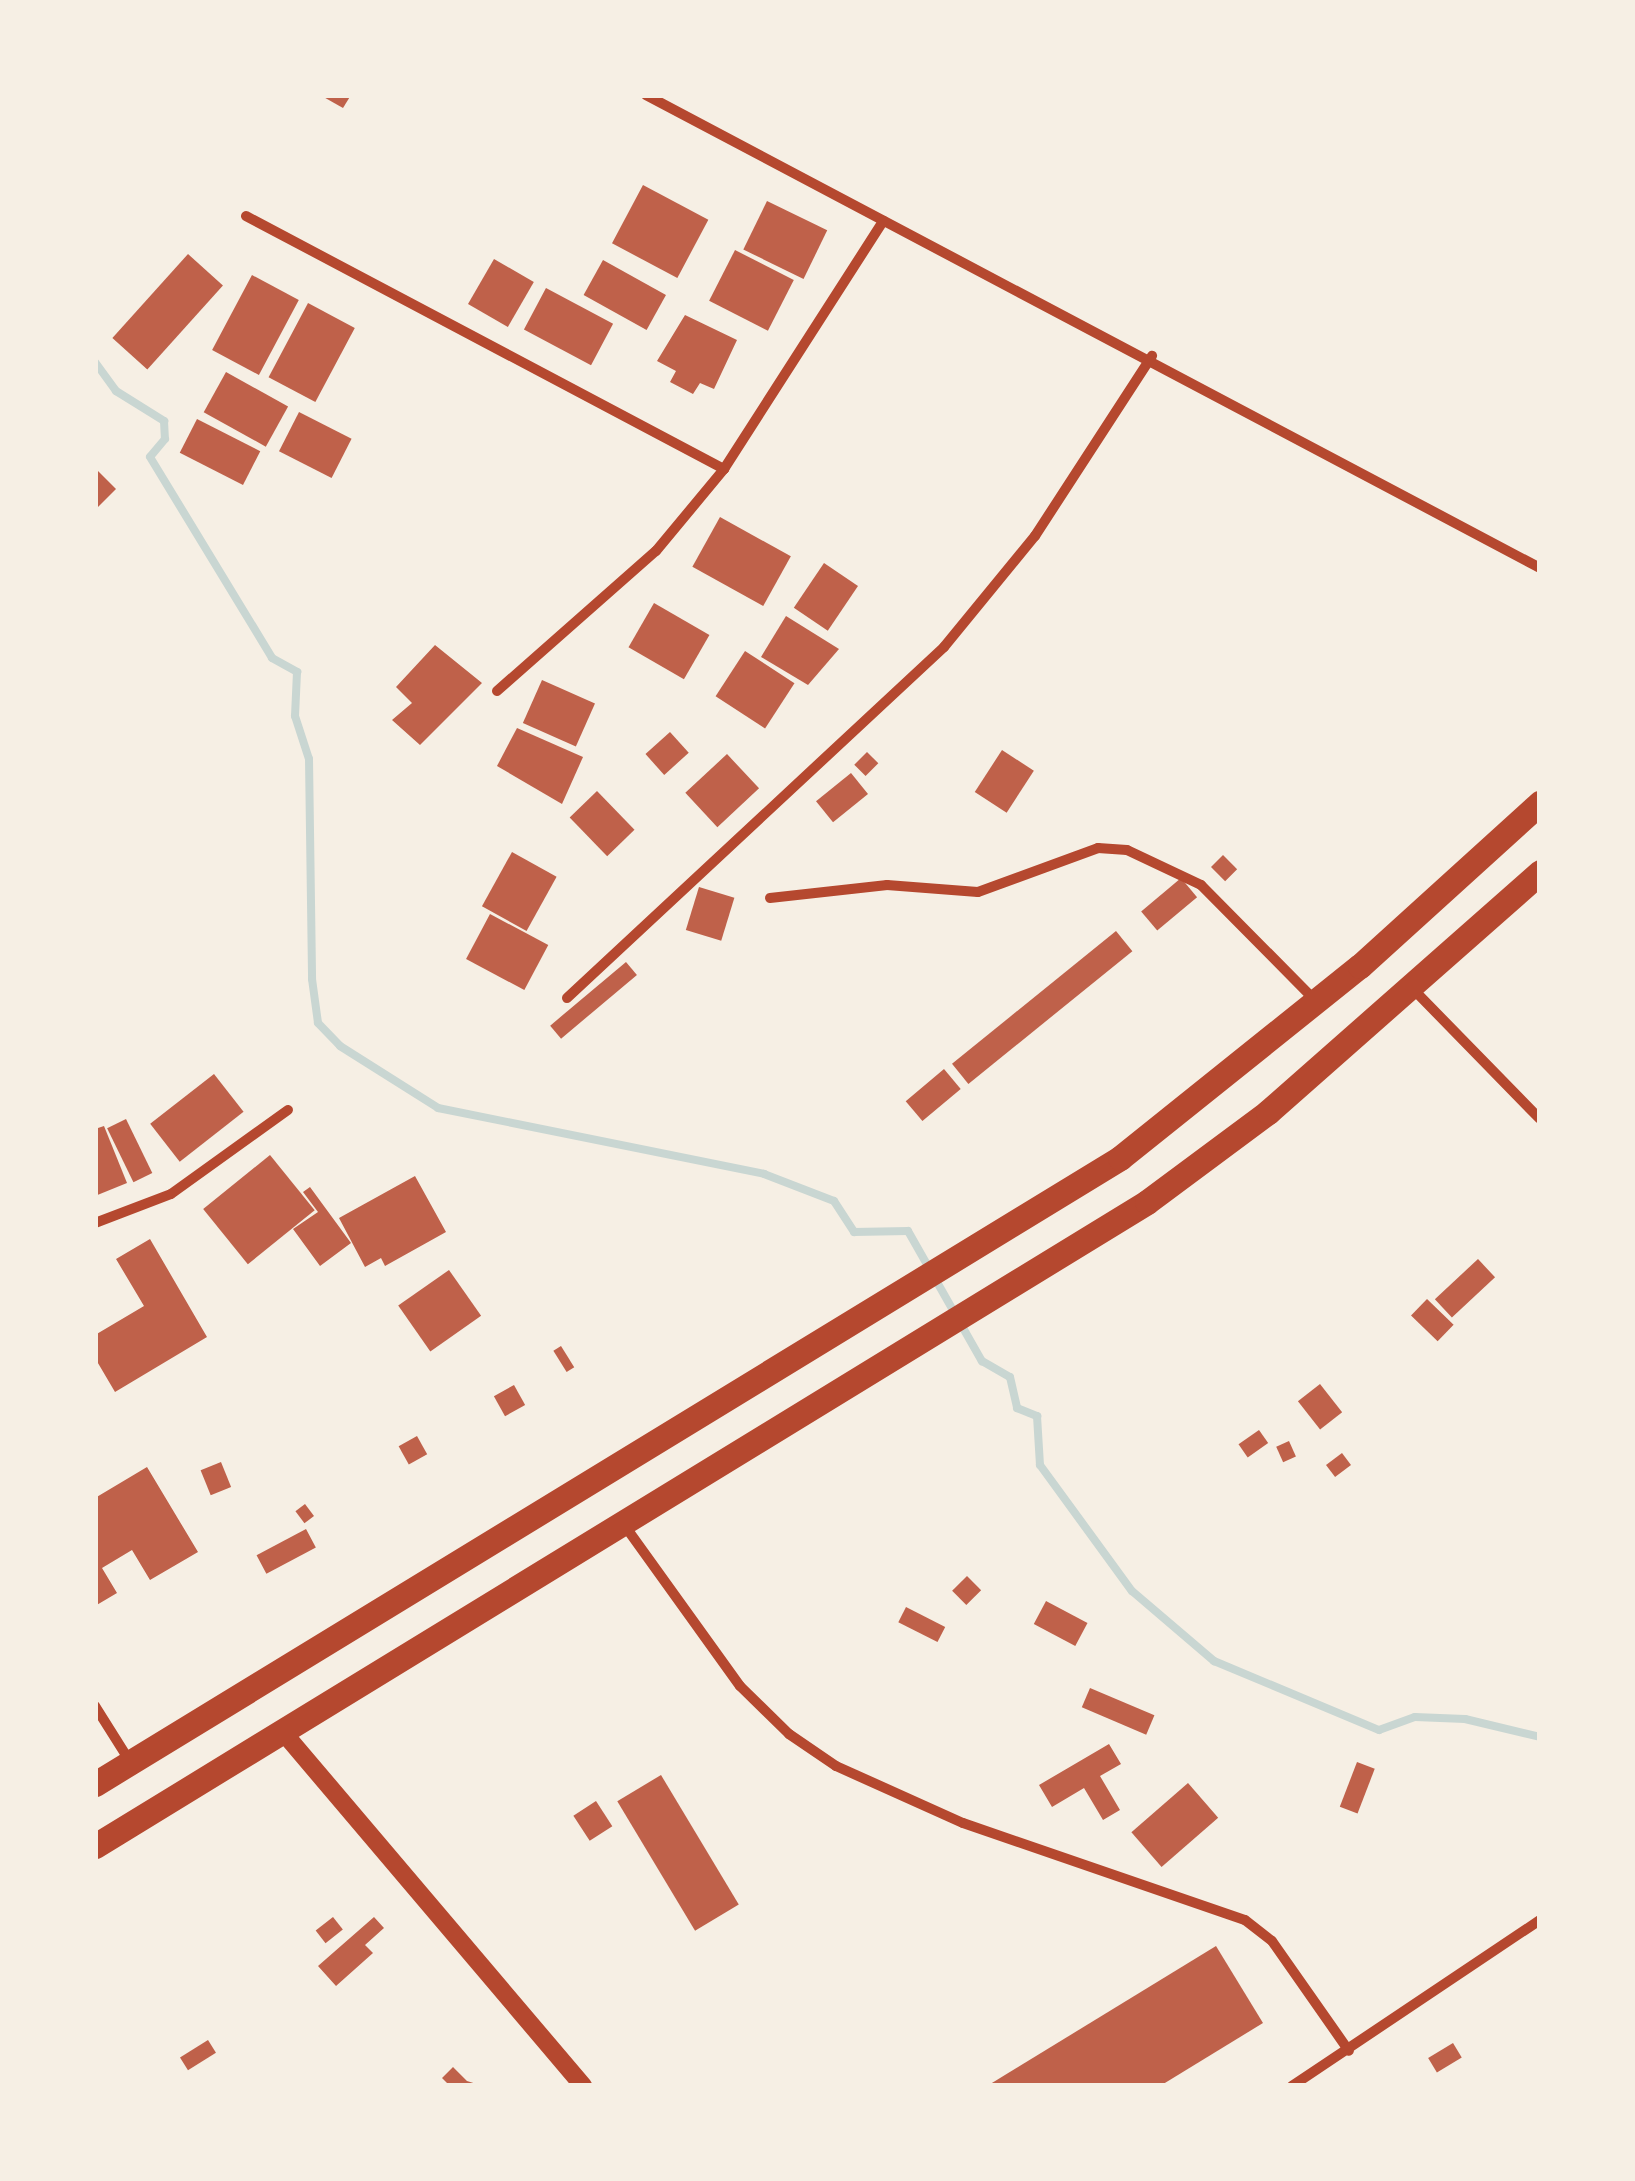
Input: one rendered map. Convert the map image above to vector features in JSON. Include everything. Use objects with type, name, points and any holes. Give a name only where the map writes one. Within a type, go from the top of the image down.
[{"type":"main road","points":[[95,1784],[1104,1168],[1314,1000],[1540,803]]},
{"type":"main road","points":[[95,1846],[1147,1202],[1414,990],[1540,872]]},
{"type":"street","points":[[646,95],[1152,356],[1540,568]]},
{"type":"street","points":[[246,216],[724,469]]},
{"type":"street","points":[[498,692],[656,551],[724,469],[882,220]]},
{"type":"street","points":[[568,998],[944,647],[1035,536],[1152,356]]},
{"type":"street","points":[[770,898],[886,886],[978,892],[1072,856],[1127,850],[1202,885],[1314,1000]]},
{"type":"street","points":[[1414,990],[1540,1119]]},
{"type":"street","points":[[95,1223],[171,1194],[288,1110]]},
{"type":"street","points":[[624,1525],[740,1686],[789,1734],[836,1766],[963,1823],[1245,1920],[1272,1941],[1349,2051]]},
{"type":"street","points":[[95,1706],[131,1762]]},
{"type":"street","points":[[283,1732],[583,2086]]},
{"type":"street","points":[[1292,2086],[1540,1920]]},
{"type":"building","points":[[320,95],[351,95],[343,108]]},
{"type":"building","points":[[643,185],[708,220],[677,278],[612,243]]},
{"type":"building","points":[[767,201],[827,230],[804,279],[743,250]]},
{"type":"building","points":[[735,250],[794,280],[768,331],[709,301]]},
{"type":"building","points":[[188,254],[223,285],[147,369],[112,338]]},
{"type":"building","points":[[494,259],[534,282],[508,327],[468,304]]},
{"type":"building","points":[[603,260],[666,295],[647,330],[584,295]]},
{"type":"building","points":[[252,275],[299,300],[259,375],[212,350]]},
{"type":"building","points":[[546,288],[613,324],[591,365],[524,329]]},
{"type":"building","points":[[308,303],[355,328],[315,402],[269,377]]},
{"type":"building","points":[[685,315],[737,340],[714,389],[700,383],[693,394],[670,382],[676,371],[657,361]]},
{"type":"building","points":[[226,372],[288,406],[266,447],[204,412]]},
{"type":"building","points":[[299,412],[352,439],[332,478],[279,451]]},
{"type":"building","points":[[197,419],[260,451],[243,485],[180,453]]},
{"type":"building","points":[[95,468],[116,489],[95,510]]},
{"type":"building","points":[[720,517],[791,556],[763,606],[692,567]]},
{"type":"building","points":[[824,563],[858,586],[828,631],[794,608]]},
{"type":"building","points":[[654,603],[709,635],[684,679],[628,647]]},
{"type":"building","points":[[786,616],[839,649],[808,685],[761,657]]},
{"type":"building","points":[[435,645],[482,683],[420,745],[392,720],[412,703],[396,687]]},
{"type":"building","points":[[745,651],[794,683],[765,728],[716,696]]},
{"type":"building","points":[[542,680],[595,704],[576,747],[523,723]]},
{"type":"building","points":[[517,728],[583,757],[562,804],[497,766]]},
{"type":"building","points":[[670,732],[689,753],[664,775],[645,754]]},
{"type":"building","points":[[1002,750],[1034,771],[1007,813],[975,792]]},
{"type":"building","points":[[867,752],[878,763],[866,776],[854,765]]},
{"type":"building","points":[[727,754],[759,788],[717,827],[685,793]]},
{"type":"building","points":[[851,773],[868,794],[833,822],[816,801]]},
{"type":"building","points":[[597,791],[635,830],[607,856],[570,817]]},
{"type":"building","points":[[512,852],[557,877],[527,931],[482,906]]},
{"type":"building","points":[[1223,855],[1237,869],[1225,881],[1211,867]]},
{"type":"building","points":[[1181,878],[1197,897],[1157,931],[1141,911]]},
{"type":"building","points":[[699,887],[734,898],[721,941],[686,930]]},
{"type":"building","points":[[490,914],[548,945],[524,990],[466,959]]},
{"type":"building","points":[[1116,931],[1132,951],[968,1084],[952,1064]]},
{"type":"building","points":[[626,962],[637,975],[561,1039],[550,1026]]},
{"type":"building","points":[[944,1069],[961,1089],[922,1121],[906,1101]]},
{"type":"building","points":[[214,1074],[244,1112],[180,1162],[150,1124]]},
{"type":"building","points":[[126,1119],[152,1173],[133,1182],[107,1128]]},
{"type":"building","points":[[104,1126],[127,1183],[95,1196],[95,1129]]},
{"type":"building","points":[[270,1155],[315,1210],[248,1264],[203,1209]]},
{"type":"building","points":[[415,1176],[446,1232],[385,1266],[381,1258],[365,1267],[339,1218]]},
{"type":"building","points":[[310,1187],[351,1243],[320,1266],[293,1229],[318,1212],[303,1192]]},
{"type":"building","points":[[150,1239],[207,1337],[115,1392],[95,1358],[95,1335],[144,1306],[116,1259]]},
{"type":"building","points":[[1478,1259],[1495,1277],[1452,1318],[1435,1299]]},
{"type":"building","points":[[449,1270],[481,1316],[430,1351],[398,1306]]},
{"type":"building","points":[[1427,1299],[1454,1325],[1438,1341],[1411,1316]]},
{"type":"building","points":[[561,1346],[574,1367],[567,1372],[553,1351]]},
{"type":"building","points":[[1320,1384],[1342,1412],[1320,1430],[1298,1401]]},
{"type":"building","points":[[514,1385],[525,1405],[505,1416],[494,1396]]},
{"type":"building","points":[[1259,1430],[1268,1443],[1248,1457],[1239,1444]]},
{"type":"building","points":[[417,1436],[427,1454],[409,1465],[399,1446]]},
{"type":"building","points":[[1289,1441],[1296,1457],[1283,1462],[1276,1447]]},
{"type":"building","points":[[1342,1453],[1351,1465],[1335,1477],[1326,1465]]},
{"type":"building","points":[[221,1462],[231,1487],[211,1495],[201,1470]]},
{"type":"building","points":[[147,1467],[198,1552],[150,1580],[132,1550],[102,1568],[117,1593],[95,1606],[95,1498]]},
{"type":"building","points":[[305,1504],[314,1516],[304,1523],[295,1511]]},
{"type":"building","points":[[306,1529],[316,1548],[266,1574],[257,1555]]},
{"type":"building","points":[[967,1576],[981,1590],[966,1605],[952,1591]]},
{"type":"building","points":[[1046,1601],[1087,1623],[1075,1646],[1034,1624]]},
{"type":"building","points":[[906,1607],[945,1627],[937,1642],[898,1622]]},
{"type":"building","points":[[1090,1688],[1154,1715],[1146,1735],[1082,1707]]},
{"type":"building","points":[[1109,1744],[1121,1764],[1100,1776],[1120,1810],[1103,1820],[1084,1788],[1052,1807],[1039,1785]]},
{"type":"building","points":[[1357,1762],[1375,1769],[1358,1814],[1340,1807]]},
{"type":"building","points":[[661,1775],[739,1904],[695,1931],[617,1801]]},
{"type":"building","points":[[1188,1783],[1218,1818],[1162,1867],[1131,1832]]},
{"type":"building","points":[[596,1801],[612,1826],[590,1841],[573,1816]]},
{"type":"building","points":[[333,1917],[343,1930],[326,1943],[316,1931]]},
{"type":"building","points":[[374,1917],[384,1928],[365,1945],[373,1953],[336,1986],[318,1966]]},
{"type":"building","points":[[1216,1946],[1263,2023],[1160,2086],[987,2086]]},
{"type":"building","points":[[208,2040],[216,2053],[188,2070],[180,2057]]},
{"type":"building","points":[[1453,2043],[1462,2058],[1437,2073],[1428,2058]]},
{"type":"building","points":[[453,2067],[467,2081],[483,2086],[450,2086],[442,2078]]},
{"type":"waterway","points":[[95,362],[116,391],[164,421],[165,439],[150,457],[272,658],[297,672],[295,716],[309,759],[312,979],[318,1023],[340,1046],[438,1108],[764,1174],[834,1201],[854,1232],[908,1231],[982,1361],[1010,1377],[1017,1408],[1037,1416],[1040,1465],[1132,1591],[1214,1661],[1379,1730],[1415,1717],[1465,1719],[1540,1737]]}]
